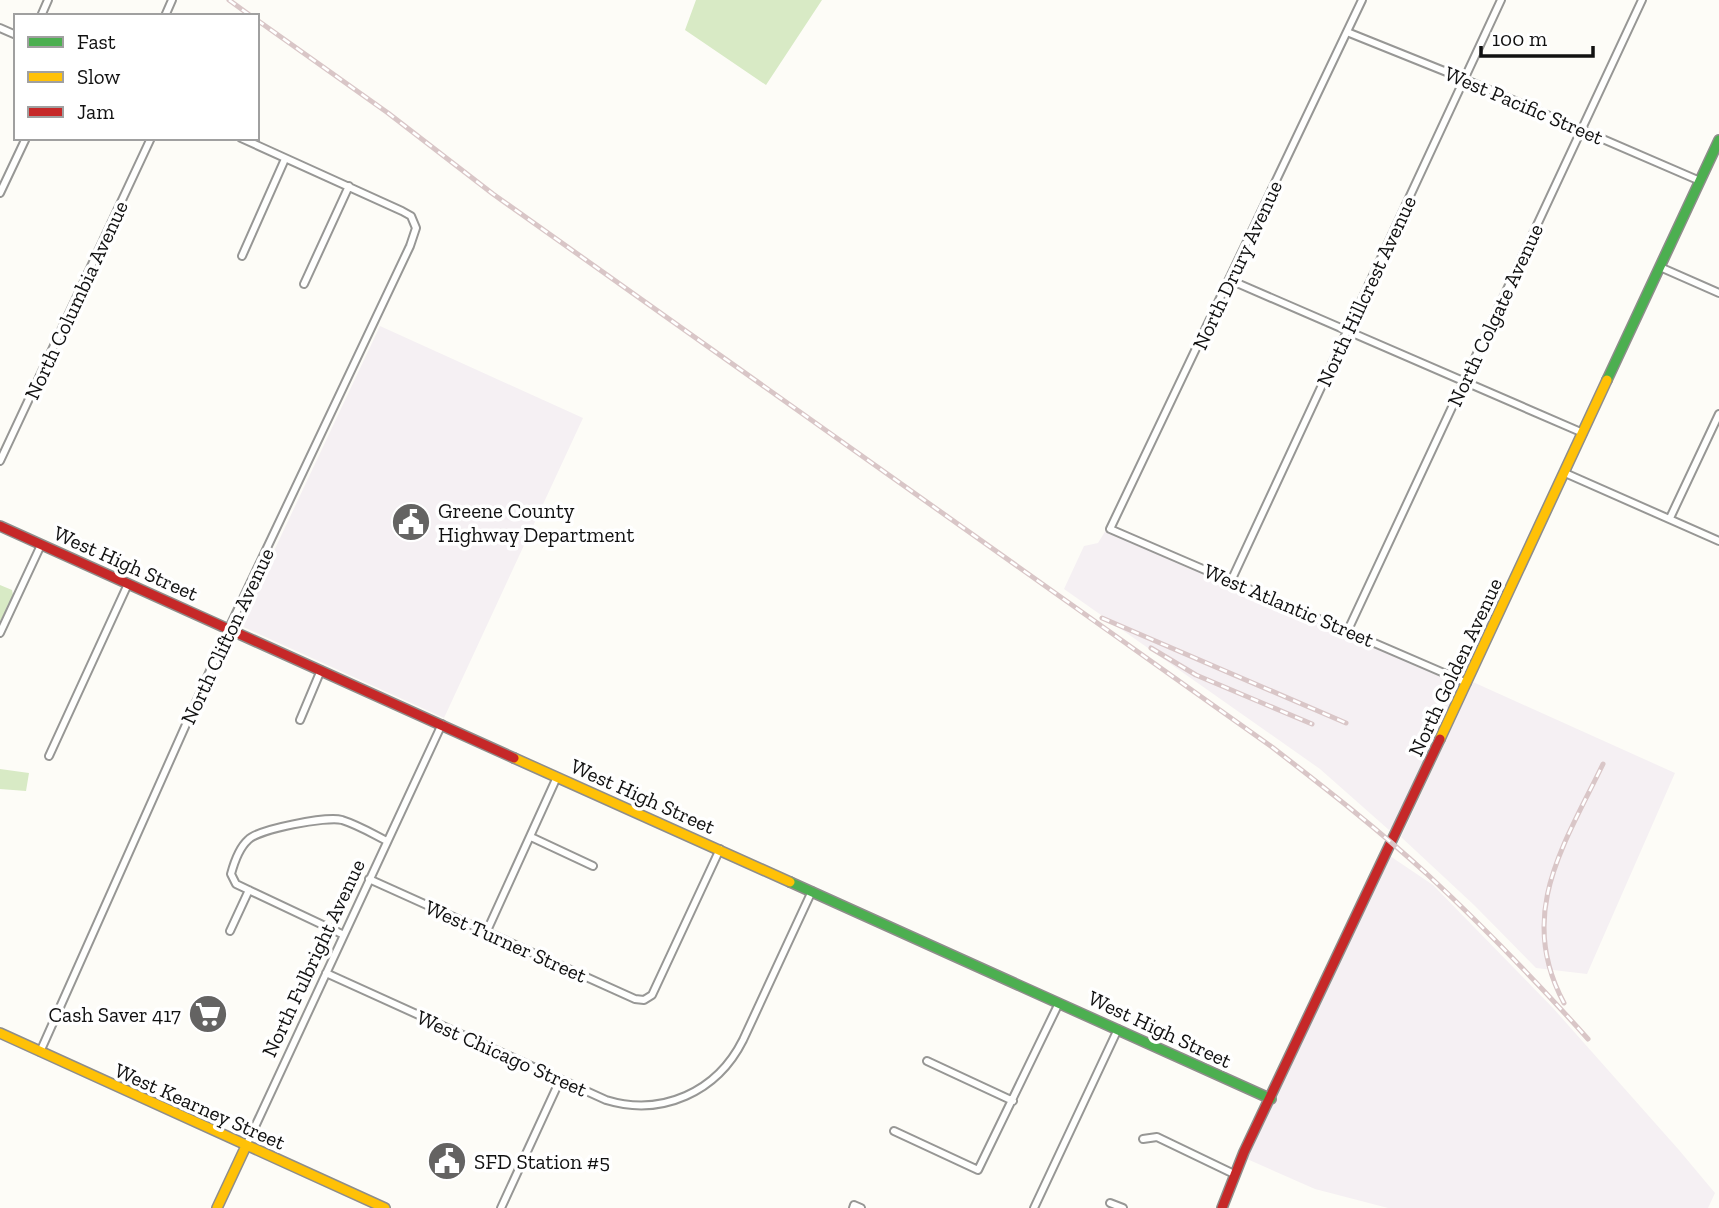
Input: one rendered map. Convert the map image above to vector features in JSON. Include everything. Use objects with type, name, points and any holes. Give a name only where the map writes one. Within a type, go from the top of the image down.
[{"type":"street","name":"North Drury Avenue","points":[[1110,529],[1362,0]]},
{"type":"street","name":"North Hillcrest Avenue","points":[[1231,581],[1502,0]]},
{"type":"street","name":"North Colgate Avenue","points":[[1348,630],[1642,0]]},
{"type":"street","name":"West Pacific Street","points":[[1347,32],[1464,79],[1700,181]]},
{"type":"street","points":[[0,193],[25,140]]},
{"type":"street","name":"North Columbia Avenue","points":[[0,461],[150,140]]},
{"type":"street","points":[[245,140],[349,186],[304,285]]},
{"type":"street","name":"North Golden Avenue","points":[[1222,1208],[1234,1174],[1719,140]]},
{"type":"street","points":[[242,256],[285,159]]},
{"type":"street","name":"North Clifton Avenue","points":[[40,1052],[229,628],[410,246],[416,228],[411,216],[349,186]]},
{"type":"street","points":[[1660,267],[1719,293]]},
{"type":"street","points":[[1230,280],[1583,433]]},
{"type":"street","points":[[1670,518],[1719,414]]},
{"type":"street","points":[[1565,473],[1719,541]]},
{"type":"street","name":"West High Street","points":[[0,526],[1271,1099]]},
{"type":"street","name":"West Atlantic Street","points":[[1110,529],[1466,682]]},
{"type":"street","points":[[0,633],[41,545]]},
{"type":"street","points":[[49,756],[128,584]]},
{"type":"street","points":[[300,720],[321,670]]},
{"type":"street","name":"North Fulbright Avenue","points":[[218,1208],[442,724]]},
{"type":"street","points":[[486,933],[557,776]]},
{"type":"street","points":[[344,935],[234,883],[232,872],[243,845],[257,834],[331,819],[348,822],[387,841]]},
{"type":"street","points":[[531,837],[593,866]]},
{"type":"street","name":"West Turner Street","points":[[369,879],[635,999],[644,1000],[652,995],[720,849]]},
{"type":"street","points":[[230,931],[249,890]]},
{"type":"street","name":"West Chicago Street","points":[[326,973],[606,1100],[622,1104],[657,1105],[683,1098],[711,1081],[734,1055],[812,891]]},
{"type":"street","points":[[894,1131],[978,1170],[1059,1003]]},
{"type":"street","points":[[1034,1208],[1118,1029]]},
{"type":"street","name":"West Kearney Street","points":[[0,1033],[385,1208]]},
{"type":"street","points":[[927,1061],[1013,1101]]},
{"type":"street","points":[[501,1208],[560,1080]]},
{"type":"street","points":[[1143,1139],[1157,1138],[1234,1174]]},
{"type":"street","points":[[1110,1203],[1123,1208]]},
{"type":"street","points":[[853,1208],[854,1205],[861,1208]]},
{"type":"shaded area","name":"Greene County Highway Department","points":[[380,326],[583,418],[444,718],[239,625]]},
{"type":"shaded area","points":[[1106,530],[1456,684],[1455,697],[1395,825],[1389,830],[1320,769],[1064,589],[1084,546],[1098,543]]},
{"type":"shaded area","points":[[1473,682],[1675,773],[1587,974],[1536,968],[1401,837]]},
{"type":"shaded area","points":[[1390,856],[1433,885],[1553,1008],[1715,1193],[1708,1208],[1388,1208],[1315,1189],[1247,1159]]},
{"type":"green space","points":[[696,0],[822,0],[766,85],[685,30]]},
{"type":"green space","points":[[0,585],[12,590],[13,595],[0,622]]},
{"type":"green space","points":[[0,769],[29,773],[26,791],[0,789]]},
{"type":"railway","points":[[229,0],[248,14]]},
{"type":"railway","points":[[259,21],[388,113],[493,194],[1272,747],[1428,875],[1510,955],[1588,1039]]},
{"type":"railway","points":[[1102,618],[1346,723]]},
{"type":"railway","points":[[1151,648],[1196,675],[1312,724]]},
{"type":"railway","points":[[1564,1003],[1550,970],[1544,939],[1545,910],[1551,880],[1561,852],[1603,764]]},
{"type":"traffic: fast","points":[[1607,380],[1719,140]]},
{"type":"traffic: fast","points":[[790,882],[1271,1099]]},
{"type":"traffic: slow","points":[[1440,739],[1607,380]]},
{"type":"traffic: slow","points":[[514,758],[790,882]]},
{"type":"traffic: slow","points":[[0,1033],[385,1208]]},
{"type":"traffic: slow","points":[[217,1208],[246,1146]]},
{"type":"traffic: jam","points":[[0,526],[514,758]]},
{"type":"traffic: jam","points":[[1222,1208],[1244,1152],[1440,739]]},
{"type":"place","name":"Greene County Highway Department","points":[[411,522]]},
{"type":"place","name":"Cash Saver 417","points":[[208,1014]]},
{"type":"place","name":"SFD Station #5","points":[[447,1161]]}]
